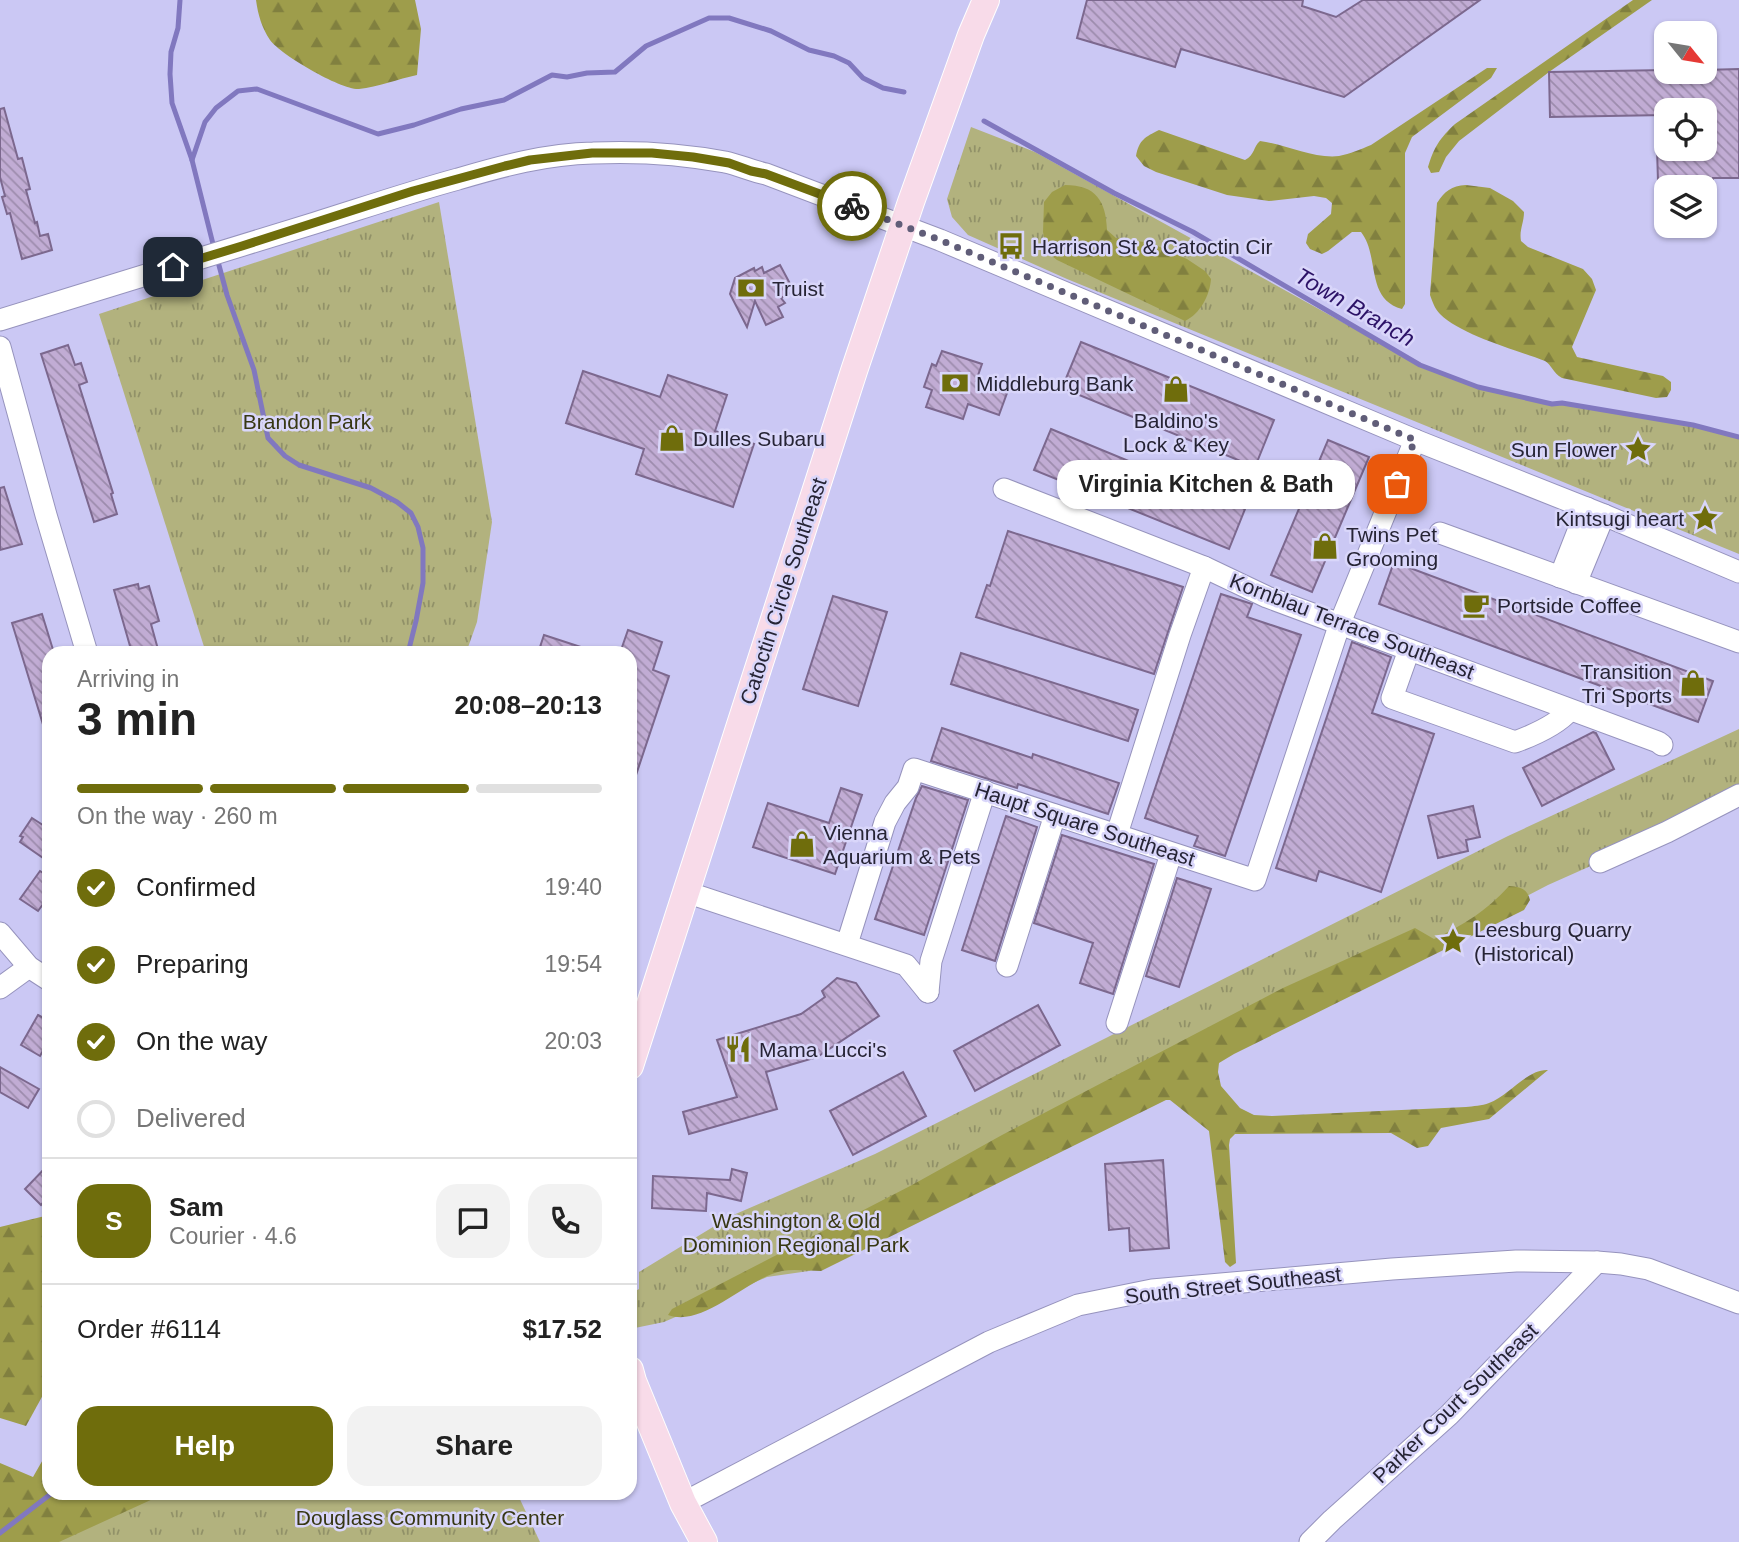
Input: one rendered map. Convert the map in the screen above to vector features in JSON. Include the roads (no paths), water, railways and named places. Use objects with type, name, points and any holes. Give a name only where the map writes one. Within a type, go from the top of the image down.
[{"type":"main road","name":"Catoctin Circle Southeast","points":[[637,1045],[853,371],[967,46],[986,0]]},
{"type":"main road","points":[[637,1391],[683,1503],[704,1542]]},
{"type":"street","points":[[0,320],[413,191],[530,160],[592,153],[652,153],[693,157],[729,163],[766,174],[903,225],[1415,440],[1739,572]]},
{"type":"street","points":[[0,347],[85,646]]},
{"type":"street","points":[[1340,623],[1415,440]]},
{"type":"street","name":"Kornblau Terrace Southeast","points":[[1004,489],[1204,567],[1267,597],[1662,745]]},
{"type":"street","points":[[1568,580],[1595,512]]},
{"type":"street","points":[[1440,533],[1739,642]]},
{"type":"street","points":[[1117,834],[1204,567]]},
{"type":"street","name":"Haupt Square Southeast","points":[[847,944],[887,816],[908,787],[914,769],[1255,880],[1340,623]]},
{"type":"street","points":[[1409,650],[1392,698],[1515,743],[1563,718],[1570,710]]},
{"type":"street","points":[[687,892],[906,965],[928,992],[931,961],[985,791]]},
{"type":"street","points":[[1600,862],[1739,795]]},
{"type":"street","points":[[1007,966],[1055,815]]},
{"type":"street","points":[[1117,1023],[1171,854]]},
{"type":"street","points":[[0,933],[29,967],[42,976]]},
{"type":"street","points":[[0,988],[29,967]]},
{"type":"street","name":"South Street Southeast","points":[[683,1503],[989,1342],[1078,1305],[1152,1290],[1378,1269],[1516,1261],[1597,1262],[1648,1269],[1739,1303]]},
{"type":"street","name":"Parker Court Southeast","points":[[1310,1542],[1449,1415],[1597,1262]]},
{"type":"waterway","points":[[180,0],[178,28],[171,52],[172,103],[192,160],[214,248]]},
{"type":"waterway","name":"Town Branch","points":[[192,160],[205,122],[216,108],[238,91],[257,89],[378,134],[461,109],[504,100],[552,75],[567,77],[615,72],[646,46],[709,18],[729,18],[771,31],[809,50],[849,63],[863,78],[883,88],[904,92]]},
{"type":"waterway","name":"Town Branch","points":[[984,121],[1114,193],[1193,232],[1420,365],[1478,387],[1552,404],[1562,403],[1693,425],[1739,437]]},
{"type":"waterway","points":[[217,258],[227,295],[254,370],[268,438],[285,456],[299,465],[371,488],[397,502],[411,513],[418,527],[423,548],[423,583],[410,646]]},
{"type":"waterway","points":[[0,1533],[43,1500]]},
{"type":"place","name":"Harrison St & Catoctin Cir","points":[[1011,246]]},
{"type":"place","name":"Truist","points":[[751,288]]},
{"type":"place","name":"Middleburg Bank","points":[[955,383]]},
{"type":"place","name":"Baldino's Lock & Key","points":[[1176,389]]},
{"type":"place","name":"Dulles Subaru","points":[[672,438]]},
{"type":"place","name":"Sun Flower","points":[[1638,449]]},
{"type":"place","name":"Virginia Kitchen & Bath","points":[[1397,484]]},
{"type":"place","name":"Kintsugi heart","points":[[1705,518]]},
{"type":"place","name":"Twins Pet Grooming","points":[[1325,546]]},
{"type":"place","name":"Portside Coffee","points":[[1476,605]]},
{"type":"place","name":"Transition Tri Sports","points":[[1693,683]]},
{"type":"place","name":"Vienna Aquarium & Pets","points":[[802,844]]},
{"type":"place","name":"Leesburg Quarry (Historical)","points":[[1453,941]]},
{"type":"place","name":"Mama Lucci's","points":[[738,1049]]},
{"type":"park label","name":"Brandon Park","points":[[307,421]]},
{"type":"park label","name":"Washington & Old Dominion Regional Park","points":[[796,1232]]},
{"type":"park label","name":"Douglass Community Center","points":[[430,1517]]}]
